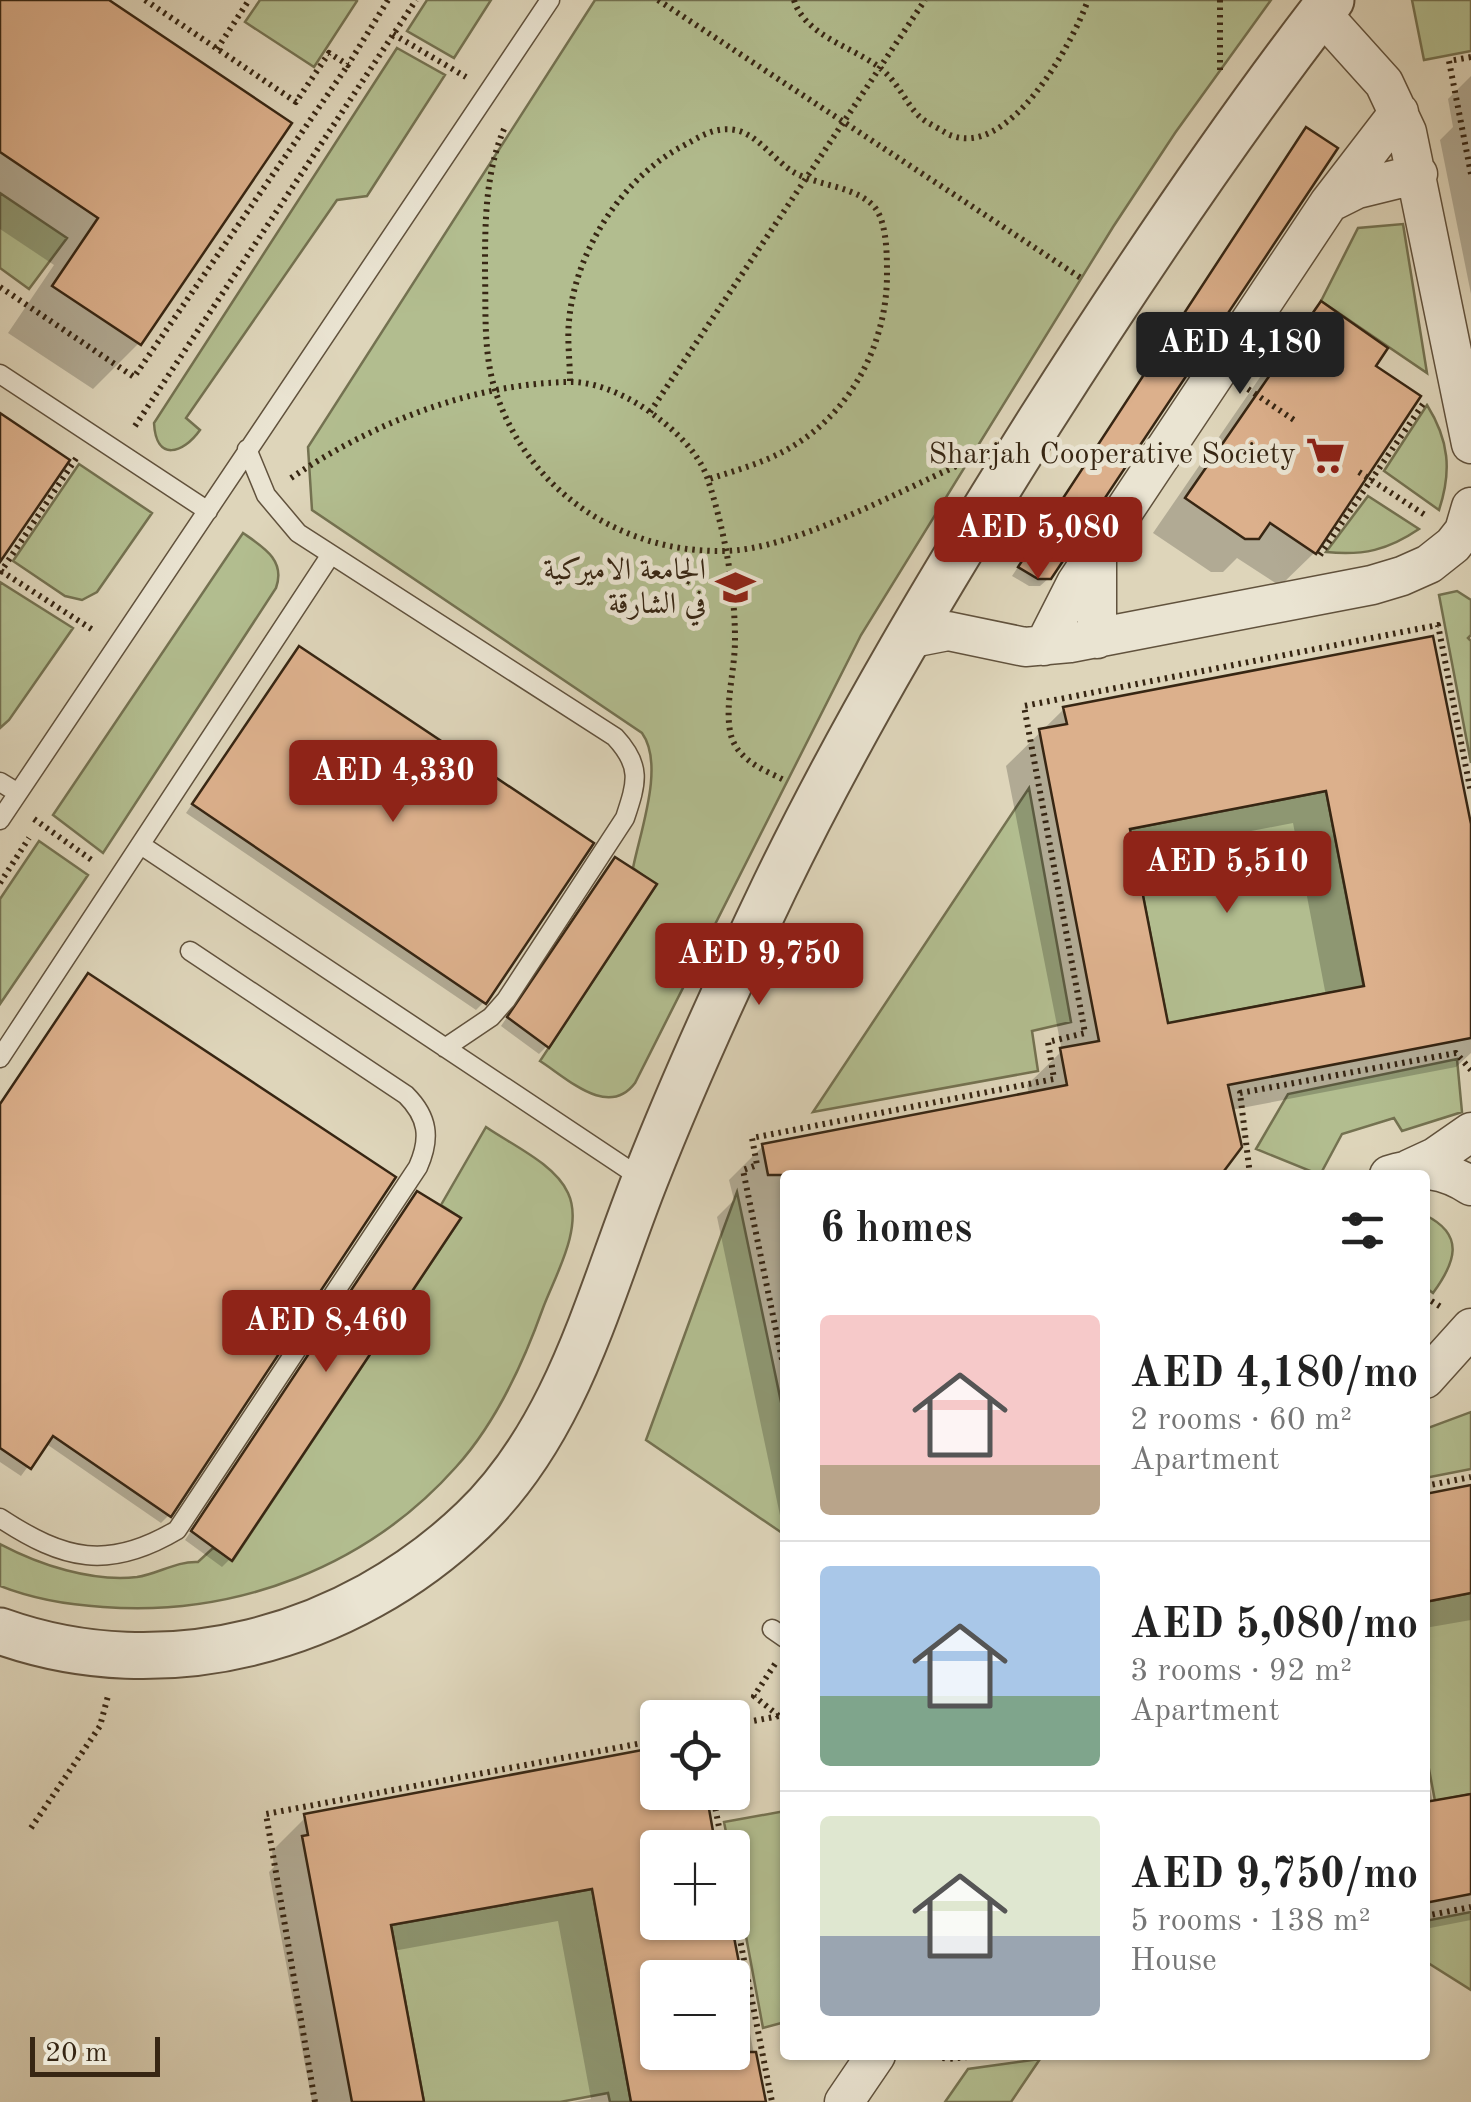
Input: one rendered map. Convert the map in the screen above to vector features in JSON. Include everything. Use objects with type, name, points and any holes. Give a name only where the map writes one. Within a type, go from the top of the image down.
[{"type":"street","points":[[0,1631],[66,1649],[118,1655],[200,1652],[250,1644],[313,1625],[372,1597],[428,1560],[477,1516],[520,1466],[554,1410],[582,1349],[645,1180],[722,997],[821,798],[907,638],[1116,302],[1326,6],[1400,112],[1418,174],[1471,444]]},
{"type":"street","points":[[1044,646],[1058,613],[1329,203],[1400,112]]},
{"type":"street","points":[[1329,203],[1357,189],[1418,174]]},
{"type":"street","points":[[907,638],[948,631],[1006,645],[1044,646],[1097,638],[1402,576],[1429,564],[1463,537]]},
{"type":"street","points":[[1097,556],[1097,638]]},
{"type":"street","points":[[1404,1170],[1436,1156],[1471,1132]]},
{"type":"street","points":[[1420,1170],[1450,1174],[1471,1186]]},
{"type":"street","points":[[1430,1373],[1471,1328]]},
{"type":"street","points":[[844,2102],[873,2060]]},
{"type":"lane","points":[[7,808],[550,0]]},
{"type":"lane","points":[[0,374],[208,511]]},
{"type":"lane","points":[[247,449],[266,495],[298,534],[615,736],[635,767],[635,785],[625,818],[506,1000],[491,1017],[445,1048]]},
{"type":"lane","points":[[0,1058],[330,556]]},
{"type":"lane","points":[[0,782],[7,808]]},
{"type":"lane","points":[[141,844],[645,1180]]},
{"type":"lane","points":[[0,1518],[46,1546],[79,1556],[114,1556],[147,1548],[177,1530],[427,1148],[427,1128],[420,1109],[406,1094],[190,950]]},
{"type":"path","points":[[144,0],[296,102],[329,53],[348,65]]},
{"type":"path","points":[[217,49],[249,0]]},
{"type":"path","points":[[0,286],[134,377],[348,65],[386,3],[374,0]]},
{"type":"path","points":[[154,476],[166,459],[129,436],[416,0]]},
{"type":"path","points":[[658,0],[1297,422]]},
{"type":"path","points":[[794,0],[816,31],[880,67],[901,88],[918,116],[951,136],[980,138],[1018,116],[1080,24],[1088,0]]},
{"type":"path","points":[[650,412],[925,0]]},
{"type":"path","points":[[394,34],[515,106],[492,168],[485,227],[486,343],[496,392],[515,438],[545,478],[583,511],[643,540],[675,548],[726,552],[766,546],[805,533],[975,458]]},
{"type":"path","points":[[1471,57],[1448,62],[1471,174]]},
{"type":"path","points":[[570,381],[569,320],[585,259],[615,204],[659,160],[711,131],[730,128],[748,133],[778,164],[806,179],[860,193],[878,211],[887,254],[887,298],[877,342],[857,383],[830,418],[794,446],[754,465],[708,479]]},
{"type":"path","points":[[1292,600],[1454,358]]},
{"type":"path","points":[[266,495],[333,450],[430,406],[570,381],[611,392],[650,412],[687,445],[708,479],[726,552],[735,628],[730,732],[735,747],[760,768],[821,798]]},
{"type":"path","points":[[81,450],[1,572],[118,646]]},
{"type":"path","points":[[1359,472],[1463,537]]},
{"type":"path","points":[[780,1350],[742,1170],[757,1165],[752,1138],[1054,1080],[1048,1042],[1085,1034],[1024,706],[1438,625],[1471,793]]},
{"type":"path","points":[[0,883],[50,806]]},
{"type":"path","points":[[7,808],[39,822],[118,879]]},
{"type":"path","points":[[1249,1170],[1240,1093],[1456,1053],[1471,1070]]},
{"type":"path","points":[[1430,1485],[1471,1477]]},
{"type":"path","points":[[31,1828],[100,1726],[118,1655]]},
{"type":"path","points":[[780,1657],[754,1696],[780,1716]]},
{"type":"path","points":[[750,1722],[780,1718]]},
{"type":"path","points":[[315,2102],[266,1814],[640,1743]]},
{"type":"path","points":[[1430,1915],[1471,1906]]},
{"type":"path","points":[[740,1940],[772,2102]]},
{"type":"green space","points":[[260,0],[357,1],[314,67],[245,22]]},
{"type":"green space","points":[[427,0],[491,0],[454,58],[407,31]]},
{"type":"green space","points":[[595,0],[1271,0],[1113,227],[861,635],[635,1083],[613,1097],[588,1092],[540,1061],[656,885],[633,868],[649,799],[649,747],[642,733],[312,510],[308,447]]},
{"type":"green space","points":[[1412,0],[1471,0],[1471,51],[1424,60]]},
{"type":"green space","points":[[397,48],[445,75],[367,196],[337,200],[186,418],[200,430],[179,449],[165,449],[154,423]]},
{"type":"green space","points":[[0,193],[67,238],[29,289],[0,268]]},
{"type":"green space","points":[[1403,224],[1427,373],[1321,301],[1358,228]]},
{"type":"green space","points":[[1427,405],[1440,431],[1446,456],[1446,482],[1439,510],[1384,471]]},
{"type":"green space","points":[[79,464],[152,513],[97,592],[82,600],[65,596],[13,561]]},
{"type":"green space","points":[[1368,496],[1419,529],[1375,550],[1326,552]]},
{"type":"green space","points":[[243,533],[271,555],[278,570],[276,588],[103,853],[53,815]]},
{"type":"green space","points":[[0,582],[73,628],[0,728]]},
{"type":"green space","points":[[1457,591],[1471,600],[1471,763],[1439,595]]},
{"type":"green space","points":[[1029,788],[1071,1022],[1032,1031],[1038,1071],[813,1112]]},
{"type":"green space","points":[[1326,791],[1369,1014],[1344,990],[1189,1019],[1174,1056],[1130,829]]},
{"type":"green space","points":[[39,841],[88,875],[0,1004],[0,899]]},
{"type":"green space","points":[[1457,1059],[1462,1112],[1402,1131],[1394,1118],[1342,1134],[1323,1170],[1308,1170],[1256,1149],[1288,1094]]},
{"type":"green space","points":[[486,1127],[553,1173],[568,1193],[573,1221],[560,1267],[507,1392],[470,1450],[421,1502],[340,1558],[250,1593],[202,1603],[153,1608],[90,1606],[38,1598],[0,1586],[0,1544],[49,1565],[102,1577],[137,1577],[198,1562],[213,1548],[233,1560],[461,1218],[441,1205]]},
{"type":"green space","points":[[737,1192],[780,1397],[780,1532],[646,1440]]},
{"type":"green space","points":[[1430,1218],[1447,1231],[1453,1250],[1447,1271],[1433,1293]]},
{"type":"green space","points":[[1471,1412],[1471,1469],[1430,1477],[1430,1427]]},
{"type":"green space","points":[[1471,1593],[1471,1794],[1435,1801],[1430,1774],[1430,1601]]},
{"type":"green space","points":[[780,1812],[780,2023],[763,2028],[747,1940],[750,1940],[750,1830],[726,1830],[724,1822]]},
{"type":"green space","points":[[592,1889],[631,2102],[610,2102],[608,2093],[560,2102],[424,2102],[391,1925]]},
{"type":"green space","points":[[1471,1912],[1471,1990],[1430,1964],[1430,1920]]},
{"type":"green space","points":[[1039,2060],[1011,2102],[945,2102],[968,2069]]},
{"type":"building","points":[[0,0],[109,0],[292,123],[141,345],[52,286],[98,218],[0,152]]},
{"type":"building","points":[[1306,127],[1338,148],[1051,579],[1038,579],[1018,567]]},
{"type":"building","points":[[1321,301],[1388,348],[1376,366],[1421,396],[1316,554],[1270,523],[1259,539],[1245,539],[1185,498]]},
{"type":"building","points":[[0,413],[70,460],[0,562]]},
{"type":"building","points":[[1433,636],[1471,824],[1471,1038],[1228,1085],[1242,1147],[1225,1170],[780,1170],[780,1175],[768,1175],[762,1144],[1067,1085],[1060,1048],[1099,1041],[1039,729],[1067,724],[1063,707]],"holes":[[[1326,791],[1364,986],[1168,1023],[1130,829]]]},
{"type":"building","points":[[299,646],[594,843],[486,1004],[192,804]]},
{"type":"building","points":[[615,857],[657,884],[549,1048],[507,1017]]},
{"type":"building","points":[[88,973],[396,1177],[171,1517],[53,1436],[31,1469],[0,1448],[0,1104]]},
{"type":"building","points":[[417,1191],[461,1218],[232,1561],[191,1531]]},
{"type":"building","points":[[1471,1485],[1471,1593],[1430,1601],[1430,1493]]},
{"type":"building","points":[[640,1750],[640,1810],[709,1810],[713,1830],[640,1830],[640,1940],[735,1940],[738,1960],[640,1960],[640,2070],[750,2070],[750,2052],[756,2052],[766,2102],[631,2102],[592,1889],[391,1925],[424,2102],[352,2102],[302,1836],[308,1835],[304,1814]]},
{"type":"building","points":[[1471,1794],[1471,1894],[1430,1902],[1430,1801]]},
{"type":"place","name":"Sharjah Cooperative Society","points":[[1326,455]]},
{"type":"place","name":"الجامعة الاميركية في الشارقة","points":[[736,588]]}]
